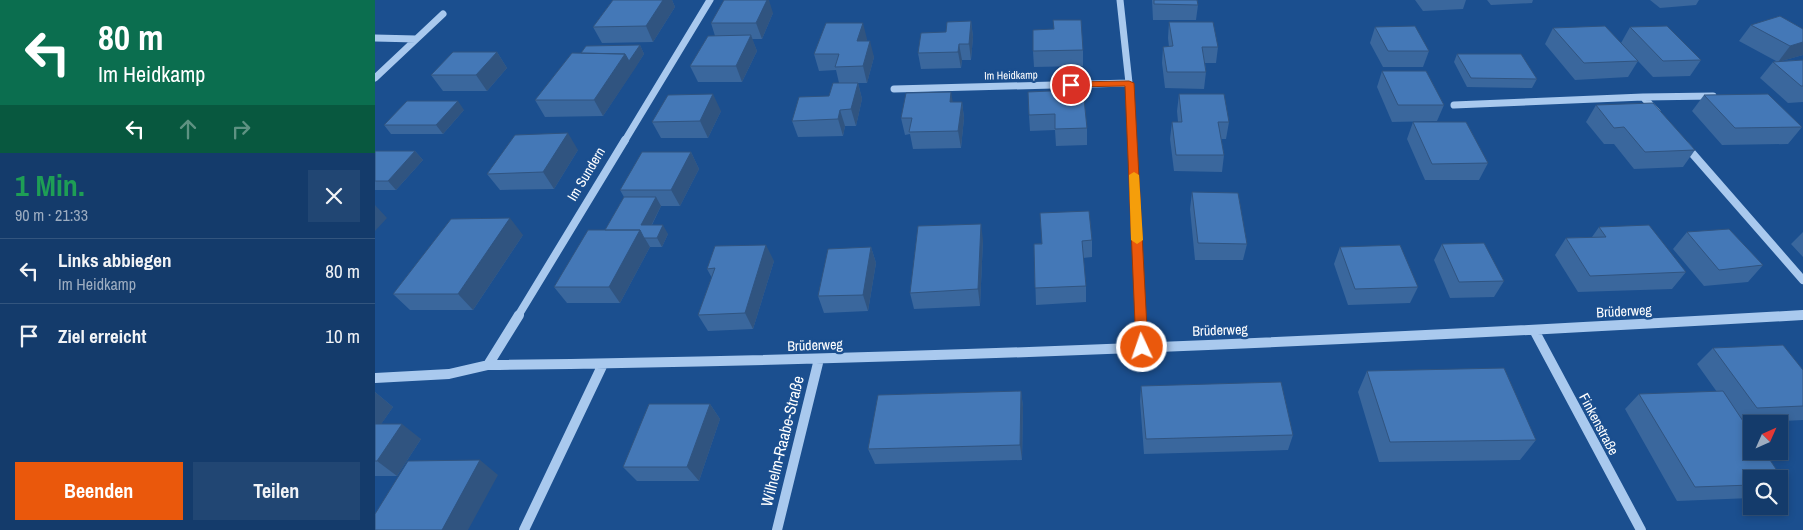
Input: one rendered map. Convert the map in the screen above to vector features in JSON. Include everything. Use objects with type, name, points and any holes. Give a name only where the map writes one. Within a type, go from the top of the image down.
[{"type":"street","name":"Im Sundern","points":[[488,365],[710,0]]},
{"type":"street","points":[[1120,0],[1129,83],[1142,347]]},
{"type":"street","points":[[375,78],[443,14]]},
{"type":"street","points":[[375,38],[416,39]]},
{"type":"street","name":"Im Heidkamp","points":[[894,89],[1129,83]]},
{"type":"street","points":[[1454,105],[1643,97],[1721,96]]},
{"type":"street","points":[[1643,97],[1663,119]]},
{"type":"street","points":[[1682,141],[1803,280]]},
{"type":"street","name":"Brüderweg","points":[[375,378],[449,374],[488,365],[819,359],[1142,347],[1534,330],[1803,315]]},
{"type":"street","name":"Finkenstraße","points":[[1534,330],[1641,530]]},
{"type":"street","name":"Wilhelm-Raabe-Straße","points":[[777,530],[819,359]]},
{"type":"street","points":[[524,530],[603,364]]},
{"type":"building","points":[[613,0],[663,0],[646,26],[593,27]]},
{"type":"building","points":[[724,0],[767,0],[756,23],[711,23]]},
{"type":"building","points":[[1154,0],[1197,0],[1198,5],[1154,4]]},
{"type":"building","points":[[1780,16],[1803,29],[1803,42],[1790,46],[1751,25]]},
{"type":"building","points":[[1053,20],[1081,20],[1083,50],[1033,51],[1033,30],[1054,29]]},
{"type":"building","points":[[971,21],[969,44],[959,44],[958,52],[918,53],[921,33],[946,32],[947,22]]},
{"type":"building","points":[[1169,22],[1213,22],[1218,47],[1202,47],[1206,72],[1167,72],[1163,47],[1173,46]]},
{"type":"building","points":[[826,23],[863,23],[857,41],[870,41],[863,66],[835,67],[839,54],[814,54]]},
{"type":"building","points":[[1415,26],[1429,51],[1388,51],[1375,27]]},
{"type":"building","points":[[1605,26],[1638,61],[1584,63],[1553,28]]},
{"type":"building","points":[[1667,26],[1701,60],[1663,61],[1630,27]]},
{"type":"building","points":[[751,35],[736,66],[690,66],[708,36]]},
{"type":"building","points":[[640,45],[629,61],[625,54],[581,53],[586,46]]},
{"type":"building","points":[[453,52],[497,52],[476,75],[431,75]]},
{"type":"building","points":[[572,53],[625,54],[594,100],[535,100]]},
{"type":"building","points":[[1457,54],[1521,54],[1537,79],[1471,78]]},
{"type":"building","points":[[1803,60],[1803,86],[1773,62]]},
{"type":"building","points":[[1382,71],[1426,71],[1444,105],[1398,105]]},
{"type":"building","points":[[833,83],[858,83],[851,109],[840,110],[838,119],[792,121],[799,97],[829,96]]},
{"type":"building","points":[[1071,90],[1071,99],[1084,99],[1087,128],[1055,129],[1055,114],[1029,115],[1028,92]]},
{"type":"building","points":[[951,92],[950,102],[962,102],[958,131],[909,132],[912,118],[901,118],[906,93]]},
{"type":"building","points":[[713,94],[700,121],[652,122],[668,95]]},
{"type":"building","points":[[1179,94],[1224,94],[1229,122],[1218,122],[1224,155],[1176,155],[1172,122],[1182,122]]},
{"type":"building","points":[[1768,94],[1802,127],[1735,128],[1704,95]]},
{"type":"building","points":[[407,101],[458,101],[436,125],[384,125]]},
{"type":"building","points":[[1653,103],[1695,150],[1645,152],[1624,127],[1614,128],[1596,105]]},
{"type":"building","points":[[1413,122],[1466,122],[1488,163],[1432,164]]},
{"type":"building","points":[[568,133],[543,172],[487,174],[515,135]]},
{"type":"building","points":[[375,151],[415,151],[388,181],[375,181]]},
{"type":"building","points":[[642,152],[691,152],[671,190],[620,190]]},
{"type":"building","points":[[1192,192],[1238,193],[1247,244],[1198,243]]},
{"type":"building","points":[[624,197],[656,197],[641,225],[663,225],[657,238],[644,238],[640,230],[605,230]]},
{"type":"building","points":[[1089,211],[1092,240],[1082,241],[1086,286],[1035,288],[1034,244],[1042,244],[1040,213]]},
{"type":"building","points":[[510,218],[458,294],[393,294],[451,219]]},
{"type":"building","points":[[981,224],[978,289],[910,293],[918,226]]},
{"type":"building","points":[[1649,225],[1686,272],[1590,276],[1566,238],[1606,237],[1599,227]]},
{"type":"building","points":[[1729,229],[1763,265],[1719,270],[1687,232]]},
{"type":"building","points":[[588,230],[640,230],[609,287],[554,287]]},
{"type":"building","points":[[1484,243],[1504,281],[1459,282],[1442,244]]},
{"type":"building","points":[[766,245],[745,313],[698,315],[715,268],[707,269],[715,246]]},
{"type":"building","points":[[1400,245],[1418,287],[1355,289],[1340,247]]},
{"type":"building","points":[[871,247],[863,295],[818,296],[828,249]]},
{"type":"building","points":[[1783,345],[1803,370],[1803,406],[1757,408],[1713,348]]},
{"type":"building","points":[[1504,368],[1536,440],[1390,442],[1367,371]]},
{"type":"building","points":[[1281,382],[1293,435],[1146,439],[1141,386]]},
{"type":"building","points":[[1021,391],[1020,445],[868,449],[878,395]]},
{"type":"building","points":[[1723,391],[1743,421],[1743,460],[1770,460],[1777,470],[1743,470],[1743,485],[1695,487],[1639,394]]},
{"type":"building","points":[[649,404],[710,404],[687,467],[623,467]]},
{"type":"building","points":[[375,424],[402,424],[377,461],[375,461]]},
{"type":"building","points":[[480,460],[442,530],[375,530],[375,514],[408,461]]},
{"type":"slow traffic","points":[[1134,175],[1137,240]]},
{"type":"route","points":[[1071,85],[1129,83],[1142,347]]}]
